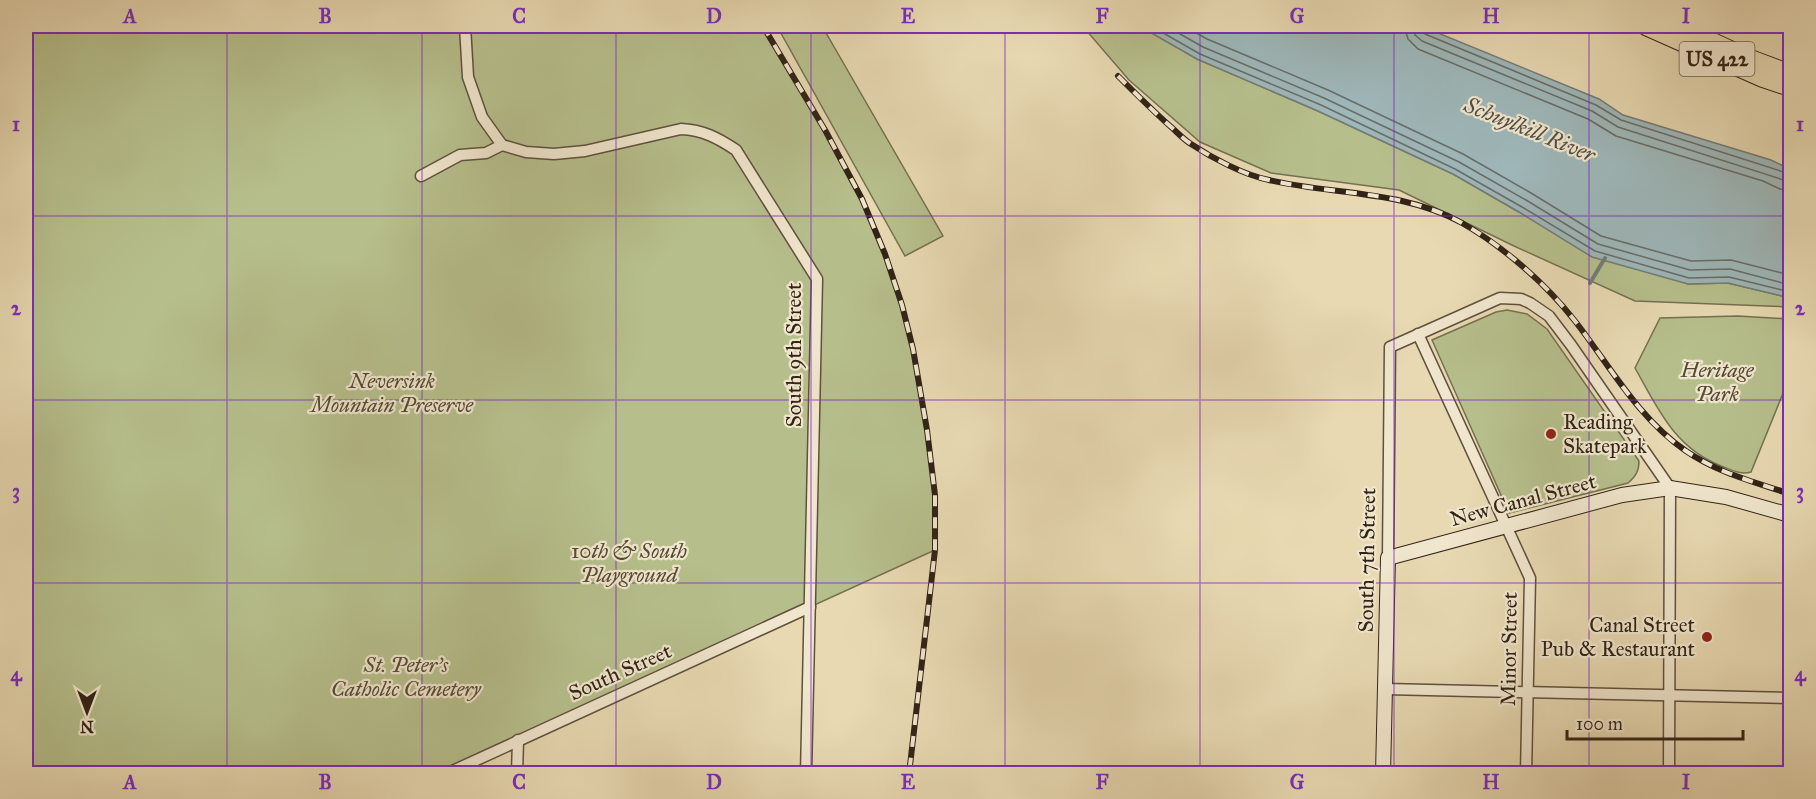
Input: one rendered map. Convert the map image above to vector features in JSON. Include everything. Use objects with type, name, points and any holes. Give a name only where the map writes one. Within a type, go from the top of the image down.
[{"type":"highway","name":"US 422","points":[[1646,26],[1763,78],[1791,87]]},
{"type":"highway","name":"US 422","points":[[1678,26],[1744,57],[1791,74]]},
{"type":"street","points":[[421,176],[460,154],[486,153],[502,145],[482,117],[468,76],[465,26]]},
{"type":"street","name":"South 9th Street","points":[[502,145],[539,153],[585,151],[681,129],[696,130],[718,138],[736,150],[818,279],[806,774]]},
{"type":"street","points":[[1418,334],[1500,298],[1530,303],[1549,316],[1571,345],[1670,488],[1669,774]]},
{"type":"street","name":"South 7th Street","points":[[1383,774],[1390,347],[1418,334]]},
{"type":"street","name":"Minor Street","points":[[1418,334],[1530,578],[1526,774]]},
{"type":"street","name":"New Canal Street","points":[[1388,558],[1622,495],[1670,488],[1726,497],[1791,515]]},
{"type":"street","name":"South Street","points":[[446,774],[810,607]]},
{"type":"street","points":[[1385,689],[1791,698]]},
{"type":"street","points":[[517,774],[518,740]]},
{"type":"green space","name":"Neversink Mountain Preserve","points":[[26,26],[763,26],[852,177],[880,241],[895,284],[907,327],[925,415],[934,505],[935,550],[446,773],[26,773]]},
{"type":"green space","points":[[777,26],[822,26],[943,236],[905,256]]},
{"type":"green space","points":[[1080,26],[1141,26],[1197,59],[1318,111],[1453,174],[1519,212],[1688,284],[1728,283],[1790,298],[1790,307],[1635,301],[1399,190],[1271,173],[1200,142],[1129,80]]},
{"type":"green space","points":[[1507,310],[1527,314],[1547,329],[1639,461],[1636,473],[1628,483],[1509,513],[1432,340],[1496,312]]},
{"type":"green space","name":"Heritage Park","points":[[1738,316],[1790,319],[1790,382],[1788,381],[1751,472],[1747,473],[1732,470],[1705,458],[1679,437],[1660,412],[1635,368],[1660,318]]},
{"type":"water","name":"Schuylkill River","points":[[1139,26],[1421,26],[1599,99],[1623,115],[1771,160],[1790,169],[1790,298],[1728,283],[1688,284],[1592,257],[1453,174],[1318,111],[1197,59]]},
{"type":"waterway","points":[[1590,283],[1605,258]]},
{"type":"railway","points":[[763,26],[825,130],[862,199],[885,254],[902,305],[913,349],[935,495],[935,550],[909,774]]},
{"type":"railway","points":[[1118,76],[1185,140],[1239,170],[1259,178],[1293,185],[1416,204],[1462,223],[1493,243],[1551,293],[1575,321],[1639,407],[1669,438],[1698,459],[1737,476],[1790,494]]},
{"type":"place","name":"Reading Skatepark","points":[[1551,434]]},
{"type":"place","name":"Canal Street Pub & Restaurant","points":[[1707,637]]},
{"type":"park label","name":"10th & South Playground","points":[[629,563]]},
{"type":"park label","name":"St. Peter's Catholic Cemetery","points":[[406,677]]}]
